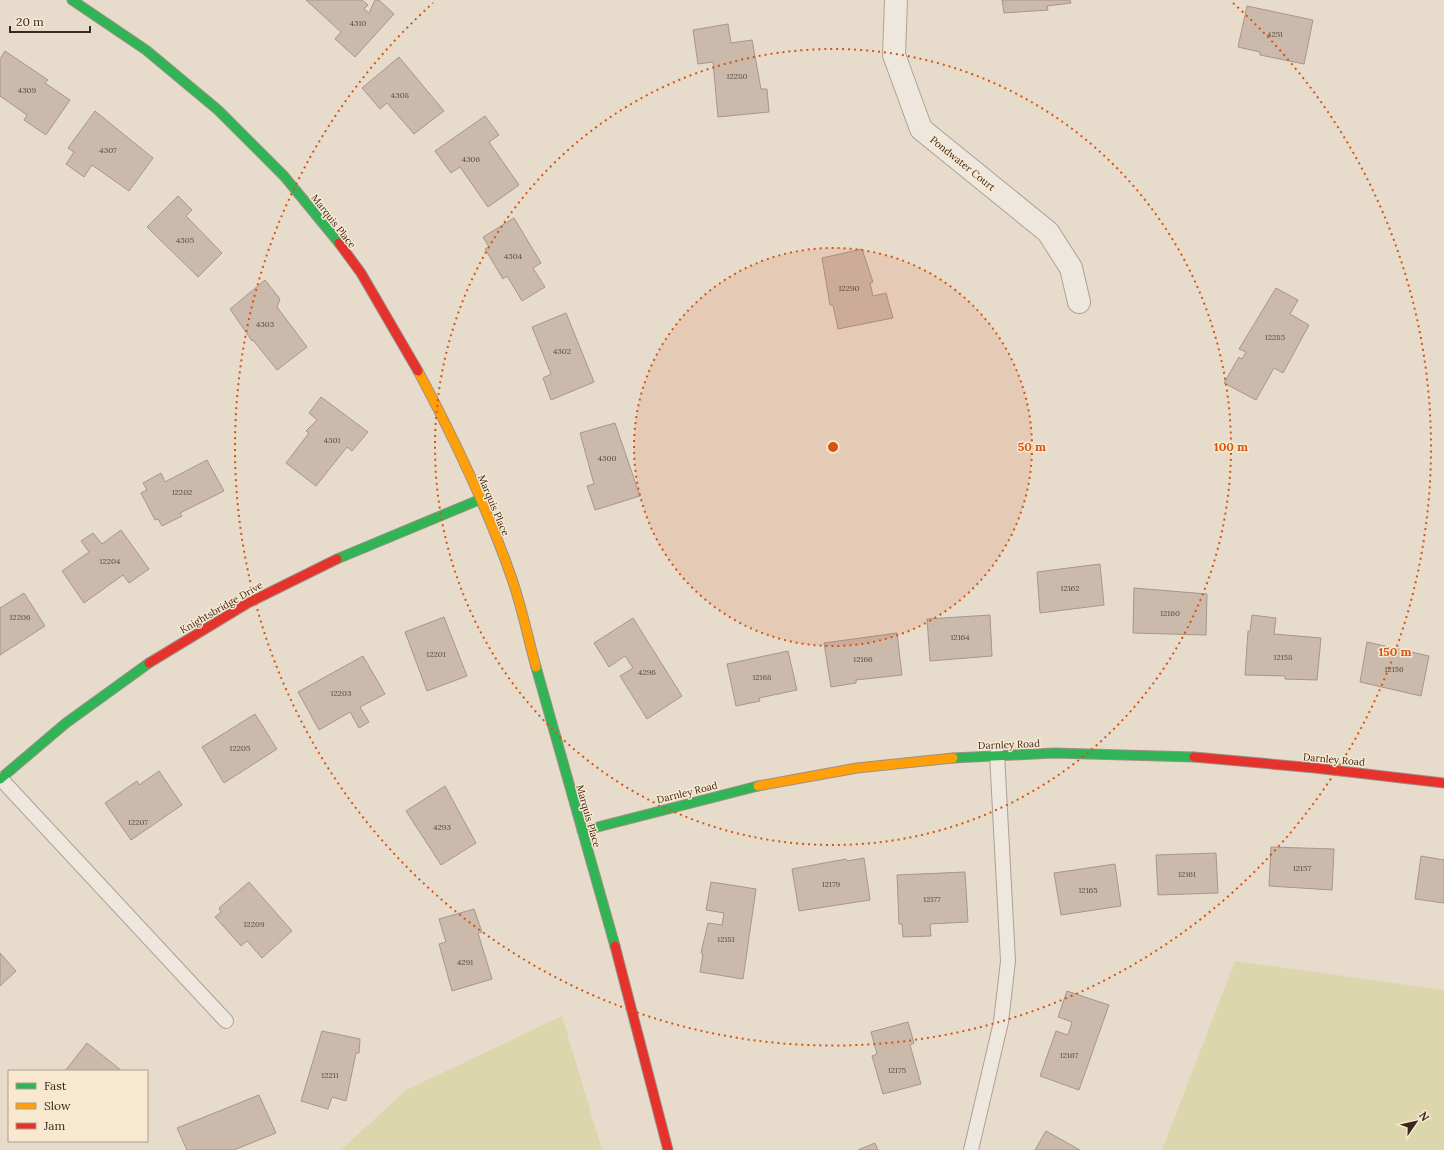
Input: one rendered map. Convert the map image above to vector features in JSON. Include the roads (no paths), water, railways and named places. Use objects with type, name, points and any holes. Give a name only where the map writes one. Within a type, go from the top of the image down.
[{"type":"street","name":"Marquis Place","points":[[72,0],[146,50],[218,110],[284,176],[361,273],[400,338],[445,422],[480,499],[512,580],[627,990],[668,1150]]},
{"type":"street","name":"Pondwater Court","points":[[896,0],[894,55],[922,129],[1048,232],[1071,268],[1079,302]]},
{"type":"street","name":"Knightsbridge Drive","points":[[0,779],[66,723],[90,705],[140,669],[217,620],[286,583],[377,541],[480,499]]},
{"type":"street","name":"Darnley Road","points":[[582,831],[748,788],[846,770],[924,760],[997,754],[1103,752],[1162,754],[1367,773],[1444,783]]},
{"type":"lane","points":[[971,1150],[1001,1022],[1008,961],[997,754]]},
{"type":"lane","points":[[0,779],[226,1021]]}]
